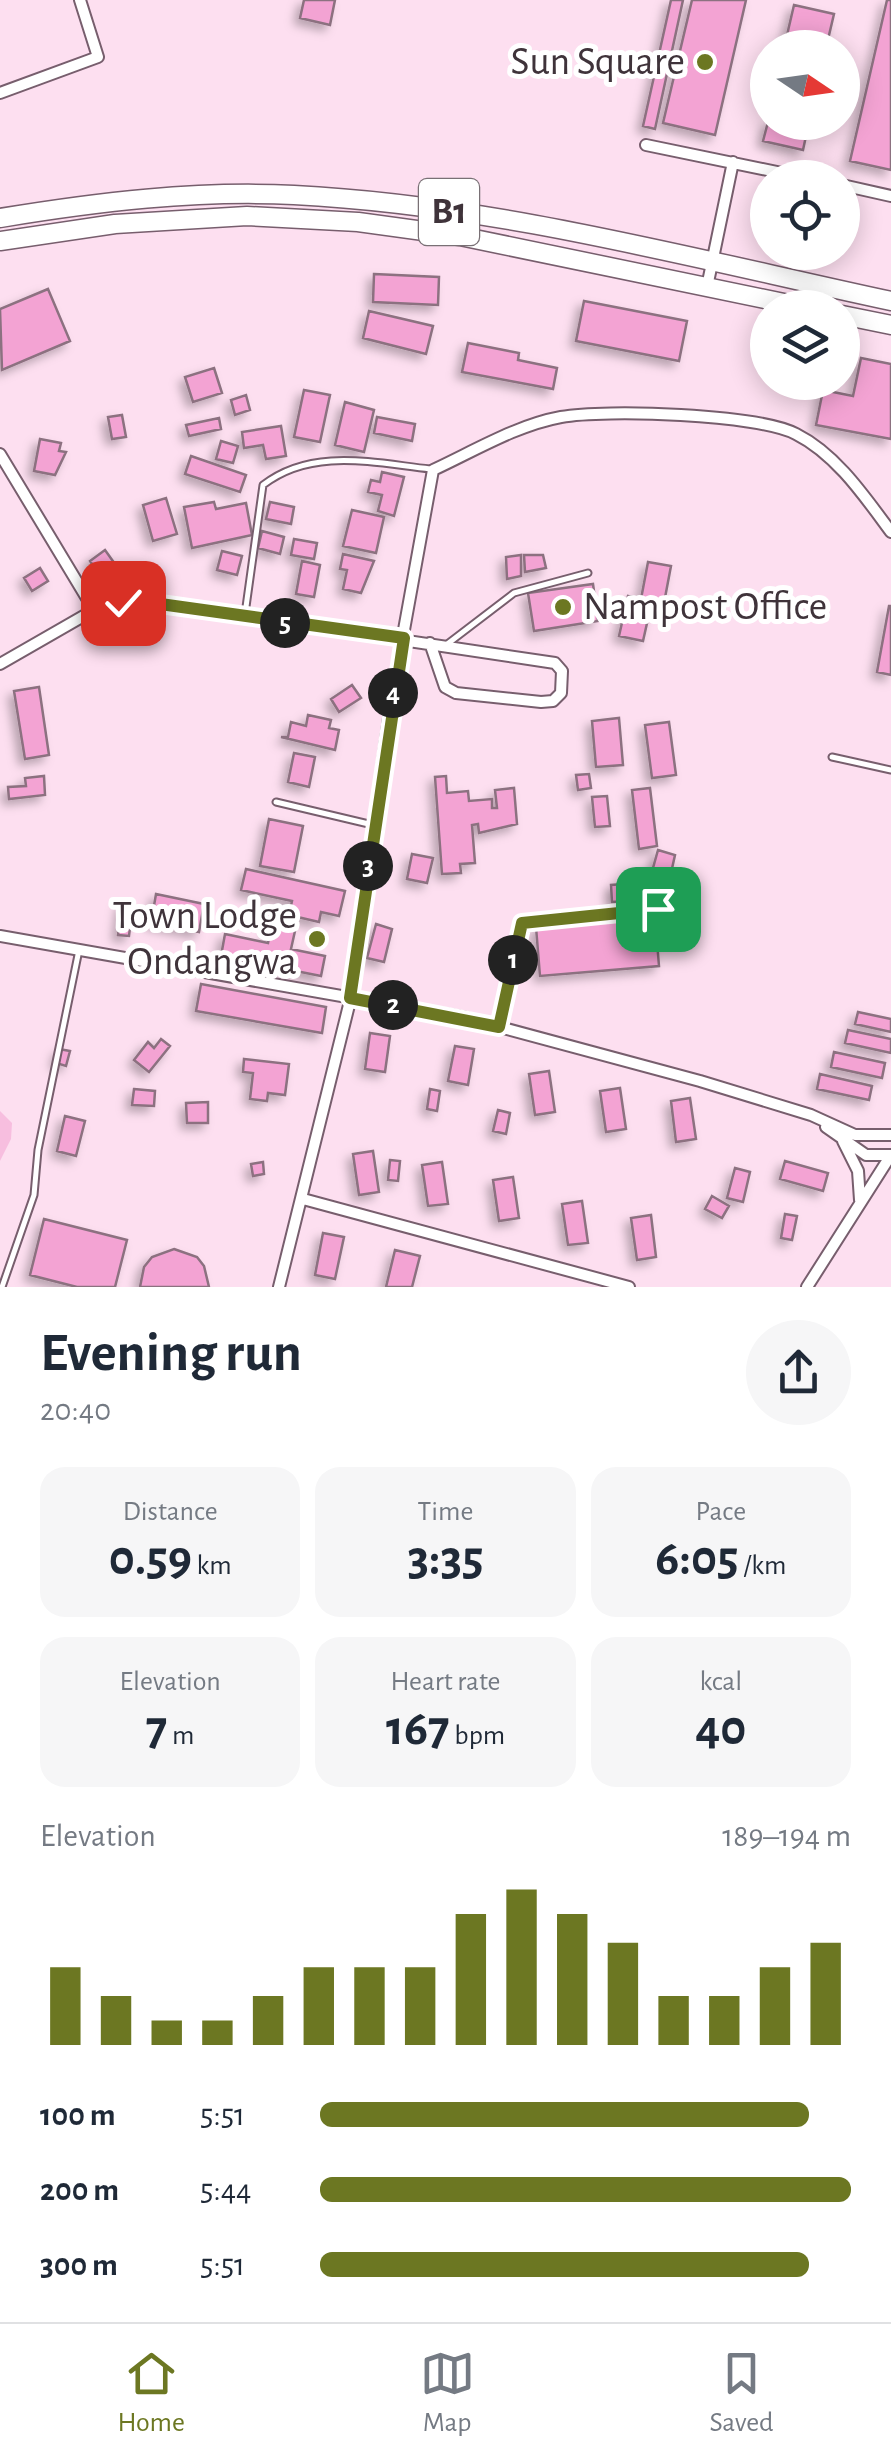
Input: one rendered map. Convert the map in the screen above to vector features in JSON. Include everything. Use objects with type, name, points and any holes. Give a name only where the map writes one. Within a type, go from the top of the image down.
[{"type":"main road","name":"B1","points":[[0,218],[200,195],[338,198],[421,207],[712,262],[891,301]]},
{"type":"main road","name":"B1","points":[[0,242],[115,224],[247,216],[358,222],[460,236],[750,295]]},
{"type":"main road","points":[[860,319],[891,325]]},
{"type":"street","points":[[0,93],[98,57],[80,0]]},
{"type":"street","points":[[646,145],[750,166]]},
{"type":"street","points":[[707,286],[733,162]]},
{"type":"street","points":[[860,189],[891,196]]},
{"type":"street","points":[[280,1287],[350,998],[373,824],[433,470],[560,417],[642,414],[753,424],[793,432],[824,451],[891,532]]},
{"type":"street","points":[[0,454],[94,610]]},
{"type":"street","points":[[0,664],[94,610],[146,602],[404,638],[555,663],[562,671],[561,693],[553,701],[540,702],[456,693],[439,678],[430,643]]},
{"type":"street","points":[[0,936],[80,947],[499,1027],[810,1115],[855,1135],[891,1134]]},
{"type":"street","points":[[810,1115],[866,1155],[891,1155]]},
{"type":"street","points":[[843,1140],[858,1170],[860,1201]]},
{"type":"street","points":[[807,1287],[891,1155]]},
{"type":"street","points":[[303,1199],[629,1287]]},
{"type":"lane","points":[[244,618],[262,485],[287,470],[317,461],[340,459],[433,470]]},
{"type":"lane","points":[[446,645],[514,593],[588,573]]},
{"type":"lane","points":[[832,757],[891,770]]},
{"type":"lane","points":[[276,802],[373,824]]},
{"type":"lane","points":[[499,1027],[522,923],[658,909],[662,901]]},
{"type":"lane","points":[[2,1287],[34,1194],[38,1150],[80,947]]},
{"type":"shaded area","points":[[0,1111],[12,1123],[11,1139],[0,1161]]},
{"type":"building","points":[[304,0],[335,0],[330,25],[300,18]]},
{"type":"building","points":[[671,0],[683,0],[655,129],[643,126]]},
{"type":"building","name":"Sun Square","points":[[692,0],[746,0],[715,135],[663,123]]},
{"type":"building","points":[[887,0],[891,0],[891,170],[850,160],[855,140],[860,140],[860,117]]},
{"type":"building","points":[[794,5],[834,14],[830,30],[788,30]]},
{"type":"building","points":[[763,140],[805,140],[803,150]]},
{"type":"building","points":[[374,274],[439,277],[438,305],[373,302]]},
{"type":"building","points":[[48,289],[70,341],[2,370],[0,309]]},
{"type":"building","points":[[584,301],[687,321],[679,361],[576,341]]},
{"type":"building","points":[[369,311],[433,326],[426,354],[363,338]]},
{"type":"building","points":[[468,343],[519,353],[518,360],[557,368],[553,389],[462,372]]},
{"type":"building","points":[[861,358],[891,364],[891,439],[816,425],[821,400],[860,400]]},
{"type":"building","points":[[214,368],[222,393],[193,402],[185,377]]},
{"type":"building","points":[[304,390],[330,395],[320,442],[294,437]]},
{"type":"building","points":[[246,395],[250,410],[235,415],[231,400]]},
{"type":"building","points":[[345,402],[374,410],[364,452],[335,445]]},
{"type":"building","points":[[122,415],[126,437],[112,439],[108,417]]},
{"type":"building","points":[[377,417],[415,424],[412,441],[374,433]]},
{"type":"building","points":[[219,418],[221,429],[189,436],[186,425]]},
{"type":"building","points":[[281,426],[286,456],[266,459],[263,445],[244,448],[242,432]]},
{"type":"building","points":[[40,439],[61,443],[59,451],[66,452],[55,475],[34,471]]},
{"type":"building","points":[[221,441],[238,446],[233,463],[216,459]]},
{"type":"building","points":[[191,456],[246,475],[240,492],[185,474]]},
{"type":"building","points":[[382,472],[404,477],[394,516],[378,511],[382,495],[368,492],[371,480],[380,482]]},
{"type":"building","points":[[166,498],[177,534],[153,541],[143,505]]},
{"type":"building","points":[[214,502],[216,509],[246,503],[252,535],[192,548],[184,507]]},
{"type":"building","points":[[270,502],[294,507],[291,524],[266,519]]},
{"type":"building","points":[[352,510],[384,517],[376,553],[343,546]]},
{"type":"building","points":[[262,531],[284,537],[280,554],[258,548]]},
{"type":"building","points":[[294,539],[317,543],[314,559],[291,555]]},
{"type":"building","points":[[105,550],[120,571],[104,582],[90,561]]},
{"type":"building","points":[[222,551],[242,556],[237,575],[217,570]]},
{"type":"building","points":[[343,554],[374,561],[361,593],[343,589],[347,570],[340,569]]},
{"type":"building","points":[[521,555],[521,576],[507,579],[506,557]]},
{"type":"building","points":[[524,555],[543,555],[546,568],[525,572]]},
{"type":"building","points":[[302,561],[320,565],[314,597],[296,594]]},
{"type":"building","points":[[648,562],[671,566],[664,603],[641,599]]},
{"type":"building","points":[[40,568],[48,581],[32,591],[24,578]]},
{"type":"building","name":"Nampost Office","points":[[593,584],[598,621],[534,631],[528,593]]},
{"type":"building","points":[[628,596],[652,601],[643,641],[619,636]]},
{"type":"building","points":[[891,606],[891,675],[877,672]]},
{"type":"building","points":[[352,685],[361,698],[339,712],[331,699]]},
{"type":"building","points":[[39,687],[49,755],[25,759],[14,691]]},
{"type":"building","points":[[308,715],[331,720],[329,728],[339,730],[335,750],[281,737],[288,737],[291,722],[306,726]]},
{"type":"building","points":[[619,718],[623,765],[596,767],[592,721]]},
{"type":"building","points":[[669,722],[676,775],[652,778],[645,725]]},
{"type":"building","points":[[294,753],[315,757],[309,787],[288,782]]},
{"type":"building","points":[[589,774],[591,788],[578,790],[576,775]]},
{"type":"building","points":[[44,776],[45,795],[9,799],[8,787],[26,786],[25,778]]},
{"type":"building","points":[[446,776],[447,793],[468,791],[469,801],[492,799],[492,808],[497,808],[495,790],[514,788],[517,824],[479,833],[478,824],[472,825],[475,863],[460,864],[461,873],[442,874],[435,777]]},
{"type":"building","points":[[650,788],[657,846],[639,849],[632,790]]},
{"type":"building","points":[[607,796],[610,826],[595,827],[592,797]]},
{"type":"building","points":[[269,819],[303,826],[294,872],[260,866]]},
{"type":"building","points":[[658,850],[675,855],[671,873],[653,868]]},
{"type":"building","points":[[412,854],[433,858],[427,883],[407,879]]},
{"type":"building","points":[[246,869],[345,891],[339,916],[321,912],[319,922],[289,915],[292,901],[241,890]]},
{"type":"building","points":[[654,882],[655,898],[626,900],[625,883]]},
{"type":"building","points":[[623,884],[625,901],[612,902],[611,885]]},
{"type":"building","points":[[156,894],[204,904],[199,932],[151,923]]},
{"type":"building","points":[[122,903],[133,904],[129,936],[118,935]]},
{"type":"building","points":[[655,917],[659,966],[540,976],[536,927]]},
{"type":"building","points":[[376,924],[392,929],[384,962],[367,958]]},
{"type":"building","points":[[271,926],[295,931],[291,949],[325,956],[321,976],[221,956],[225,934],[268,943]]},
{"type":"building","points":[[201,984],[326,1007],[322,1033],[196,1011]]},
{"type":"building","points":[[858,1012],[891,1019],[891,1032],[855,1024]]},
{"type":"building","points":[[848,1030],[891,1039],[891,1053],[845,1043]]},
{"type":"building","points":[[370,1033],[390,1036],[385,1072],[365,1069]]},
{"type":"building","points":[[161,1039],[170,1046],[149,1072],[134,1060],[148,1042],[154,1048]]},
{"type":"building","points":[[455,1046],[474,1049],[468,1085],[448,1081]]},
{"type":"building","points":[[59,1049],[70,1051],[66,1066],[56,1063]]},
{"type":"building","points":[[834,1052],[885,1063],[882,1078],[831,1067]]},
{"type":"building","points":[[244,1059],[289,1064],[285,1095],[268,1093],[267,1101],[250,1099],[253,1073],[243,1072]]},
{"type":"building","points":[[549,1071],[555,1112],[535,1115],[529,1074]]},
{"type":"building","points":[[820,1074],[872,1086],[869,1100],[817,1089]]},
{"type":"building","points":[[620,1088],[626,1129],[606,1132],[600,1091]]},
{"type":"building","points":[[134,1089],[155,1091],[154,1106],[132,1105]]},
{"type":"building","points":[[430,1089],[440,1091],[437,1111],[427,1109]]},
{"type":"building","points":[[690,1098],[696,1139],[676,1142],[671,1101]]},
{"type":"building","points":[[208,1102],[208,1123],[187,1123],[186,1103]]},
{"type":"building","points":[[498,1110],[510,1113],[506,1134],[493,1131]]},
{"type":"building","points":[[65,1116],[85,1121],[76,1156],[57,1151]]},
{"type":"building","points":[[373,1151],[379,1192],[359,1195],[353,1154]]},
{"type":"building","points":[[390,1160],[400,1161],[398,1181],[388,1180]]},
{"type":"building","points":[[785,1161],[828,1173],[823,1191],[780,1179]]},
{"type":"building","points":[[263,1162],[264,1174],[253,1176],[251,1164]]},
{"type":"building","points":[[442,1162],[448,1204],[428,1206],[422,1165]]},
{"type":"building","points":[[735,1168],[750,1172],[743,1202],[727,1198]]},
{"type":"building","points":[[513,1177],[519,1218],[499,1221],[493,1180]]},
{"type":"building","points":[[712,1196],[729,1206],[722,1218],[705,1209]]},
{"type":"building","points":[[582,1201],[588,1243],[568,1245],[562,1204]]},
{"type":"building","points":[[785,1214],[797,1216],[792,1240],[781,1238]]},
{"type":"building","points":[[651,1215],[656,1257],[637,1260],[631,1218]]},
{"type":"building","points":[[44,1219],[127,1240],[115,1287],[77,1287],[30,1275]]},
{"type":"building","points":[[323,1233],[344,1237],[335,1279],[315,1275]]},
{"type":"building","points":[[174,1249],[197,1257],[204,1266],[209,1287],[140,1287],[144,1267],[152,1257]]},
{"type":"building","points":[[395,1250],[420,1256],[412,1287],[386,1287]]},
{"type":"place","name":"Sun Square","points":[[705,62]]},
{"type":"place","name":"Nampost Office","points":[[563,607]]},
{"type":"place","name":"Town Lodge Ondangwa","points":[[317,939]]},
{"type":"route","points":[[123,603],[146,602],[404,638],[392,696],[350,998],[499,1027],[522,923],[658,909]]}]
